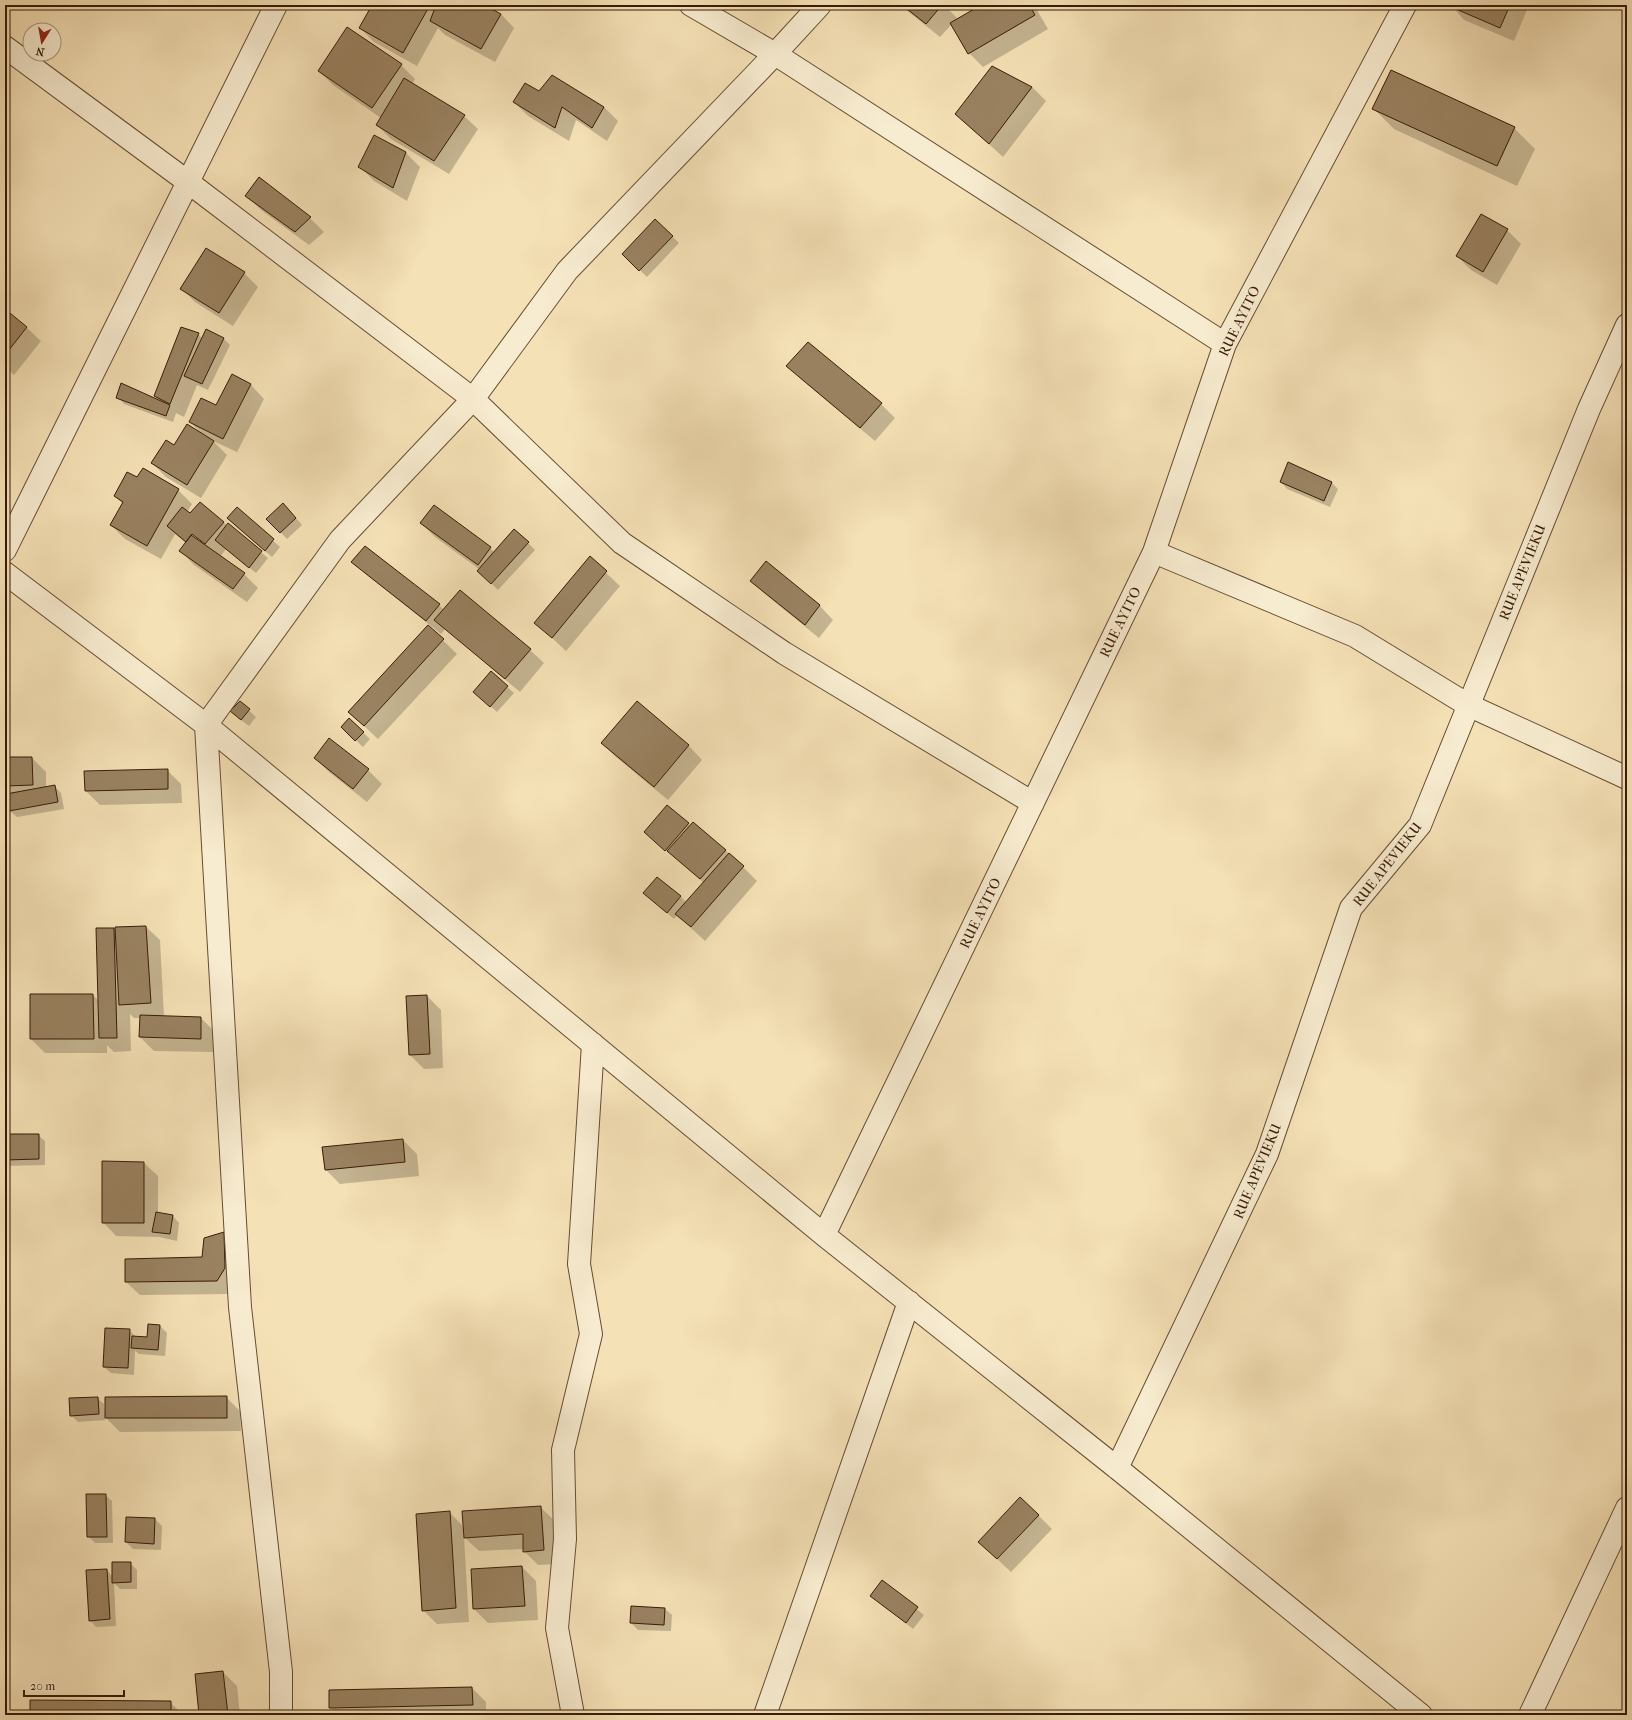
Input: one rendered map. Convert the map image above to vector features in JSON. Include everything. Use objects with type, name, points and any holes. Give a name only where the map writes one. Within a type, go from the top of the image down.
[{"type":"street","points":[[5,550],[276,5]]},
{"type":"street","points":[[691,5],[775,54],[1225,344]]},
{"type":"street","points":[[281,1715],[281,1672],[240,1307],[206,725],[340,540],[473,399],[567,271],[820,5]]},
{"type":"street","name":"RUE AYITO","points":[[824,1235],[1154,552],[1225,344],[1405,5]]},
{"type":"street","points":[[5,47],[188,182],[473,399],[622,543],[784,653],[1033,803]]},
{"type":"street","name":"RUE APEVIEKU","points":[[1117,1468],[1267,1154],[1351,908],[1420,825],[1589,409],[1627,325]]},
{"type":"street","points":[[1154,552],[1355,636],[1468,705],[1627,778]]},
{"type":"street","points":[[5,573],[206,725],[824,1235],[1117,1468],[1421,1715]]},
{"type":"street","points":[[573,1715],[557,1628],[565,1539],[563,1450],[591,1334],[579,1264],[593,1044]]},
{"type":"street","points":[[765,1715],[909,1302]]},
{"type":"street","points":[[1530,1715],[1627,1508]]},
{"type":"building","points":[[372,5],[430,5],[403,53],[359,28]]},
{"type":"building","points":[[436,5],[484,5],[501,14],[481,49],[430,21]]},
{"type":"building","points":[[902,5],[942,5],[926,24]]},
{"type":"building","points":[[981,5],[1029,5],[1035,15],[968,54],[950,23]]},
{"type":"building","points":[[1510,5],[1500,28],[1449,6]]},
{"type":"building","points":[[347,27],[402,64],[372,108],[318,71]]},
{"type":"building","points":[[992,66],[1032,87],[989,144],[955,114]]},
{"type":"building","points":[[1391,70],[1515,127],[1497,166],[1372,109]]},
{"type":"building","points":[[552,75],[604,107],[592,128],[562,107],[555,128],[513,102],[525,83],[539,91]]},
{"type":"building","points":[[404,78],[465,115],[434,161],[376,125]]},
{"type":"building","points":[[374,135],[406,152],[393,188],[358,167]]},
{"type":"building","points":[[259,177],[311,217],[295,232],[245,196]]},
{"type":"building","points":[[1481,214],[1508,229],[1483,272],[1456,256]]},
{"type":"building","points":[[655,219],[673,236],[639,271],[622,254]]},
{"type":"building","points":[[206,248],[245,272],[219,313],[180,289]]},
{"type":"building","points":[[5,309],[27,327],[5,355]]},
{"type":"building","points":[[181,327],[199,333],[170,404],[154,396]]},
{"type":"building","points":[[206,329],[224,338],[202,384],[184,376]]},
{"type":"building","points":[[808,342],[882,403],[860,428],[786,366]]},
{"type":"building","points":[[232,374],[251,384],[223,439],[189,422],[201,398],[216,405]]},
{"type":"building","points":[[121,383],[170,405],[166,416],[116,398]]},
{"type":"building","points":[[187,424],[214,441],[187,485],[151,463],[166,440],[174,445]]},
{"type":"building","points":[[1288,462],[1332,482],[1324,501],[1280,482]]},
{"type":"building","points":[[143,468],[179,489],[147,546],[110,525],[123,502],[114,496],[127,472],[137,477]]},
{"type":"building","points":[[200,502],[224,522],[205,544],[192,534],[186,542],[167,526],[182,507],[190,513]]},
{"type":"building","points":[[283,503],[296,518],[280,533],[266,519]]},
{"type":"building","points":[[434,505],[491,547],[478,565],[420,523]]},
{"type":"building","points":[[237,507],[274,539],[265,551],[227,518]]},
{"type":"building","points":[[228,523],[262,551],[249,568],[215,540]]},
{"type":"building","points":[[514,529],[529,542],[491,584],[477,571]]},
{"type":"building","points":[[191,535],[245,573],[233,589],[179,551]]},
{"type":"building","points":[[365,546],[440,604],[426,621],[351,562]]},
{"type":"building","points":[[590,556],[607,571],[552,638],[534,623]]},
{"type":"building","points":[[766,561],[820,605],[805,625],[750,581]]},
{"type":"building","points":[[460,590],[531,649],[505,679],[434,620]]},
{"type":"building","points":[[428,625],[444,639],[364,726],[348,712]]},
{"type":"building","points":[[491,671],[508,686],[490,707],[473,692]]},
{"type":"building","points":[[240,701],[250,709],[241,720],[230,711]]},
{"type":"building","points":[[637,701],[689,745],[654,787],[601,743]]},
{"type":"building","points":[[349,718],[364,732],[355,741],[341,727]]},
{"type":"building","points":[[329,738],[369,769],[353,789],[314,758]]},
{"type":"building","points":[[5,757],[32,757],[33,785],[5,786]]},
{"type":"building","points":[[168,769],[168,789],[85,791],[84,771]]},
{"type":"building","points":[[55,785],[58,802],[9,811],[6,794]]},
{"type":"building","points":[[667,805],[689,823],[665,851],[644,832]]},
{"type":"building","points":[[693,822],[726,850],[700,879],[667,851]]},
{"type":"building","points":[[729,853],[744,866],[691,927],[675,914]]},
{"type":"building","points":[[657,877],[681,896],[667,913],[643,893]]},
{"type":"building","points":[[146,926],[151,1003],[119,1005],[115,927]]},
{"type":"building","points":[[96,928],[114,928],[117,1038],[99,1038]]},
{"type":"building","points":[[30,994],[93,994],[94,1039],[30,1039]]},
{"type":"building","points":[[427,995],[430,1054],[409,1055],[406,996]]},
{"type":"building","points":[[140,1015],[201,1017],[201,1039],[139,1037]]},
{"type":"building","points":[[5,1134],[39,1134],[39,1159],[5,1160]]},
{"type":"building","points":[[403,1139],[405,1162],[325,1170],[322,1147]]},
{"type":"building","points":[[102,1161],[144,1162],[144,1223],[102,1223]]},
{"type":"building","points":[[156,1212],[173,1215],[170,1234],[152,1232]]},
{"type":"building","points":[[224,1232],[225,1268],[217,1281],[125,1282],[125,1259],[202,1257],[204,1238]]},
{"type":"building","points":[[148,1324],[160,1325],[158,1350],[131,1348],[132,1336],[147,1337]]},
{"type":"building","points":[[105,1328],[130,1329],[128,1368],[103,1367]]},
{"type":"building","points":[[227,1396],[227,1418],[105,1418],[105,1397]]},
{"type":"building","points":[[98,1397],[99,1414],[70,1416],[69,1398]]},
{"type":"building","points":[[86,1494],[106,1494],[107,1537],[87,1537]]},
{"type":"building","points":[[1020,1497],[1039,1515],[997,1559],[978,1542]]},
{"type":"building","points":[[541,1506],[544,1550],[523,1552],[523,1534],[464,1538],[462,1511]]},
{"type":"building","points":[[450,1511],[456,1608],[422,1611],[416,1514]]},
{"type":"building","points":[[126,1517],[155,1518],[154,1544],[125,1542]]},
{"type":"building","points":[[112,1562],[131,1562],[131,1582],[112,1583]]},
{"type":"building","points":[[522,1566],[525,1606],[473,1609],[471,1569]]},
{"type":"building","points":[[107,1569],[110,1619],[89,1621],[86,1570]]},
{"type":"building","points":[[882,1580],[918,1607],[906,1623],[870,1596]]},
{"type":"building","points":[[631,1606],[665,1608],[664,1625],[630,1623]]},
{"type":"building","points":[[223,1671],[228,1715],[199,1715],[195,1674]]},
{"type":"building","points":[[472,1687],[473,1705],[329,1708],[329,1690]]},
{"type":"building","points":[[30,1700],[171,1701],[171,1715],[30,1715]]},
{"type":"building","points":[[494,1713],[494,1715],[372,1715],[372,1714]]}]
